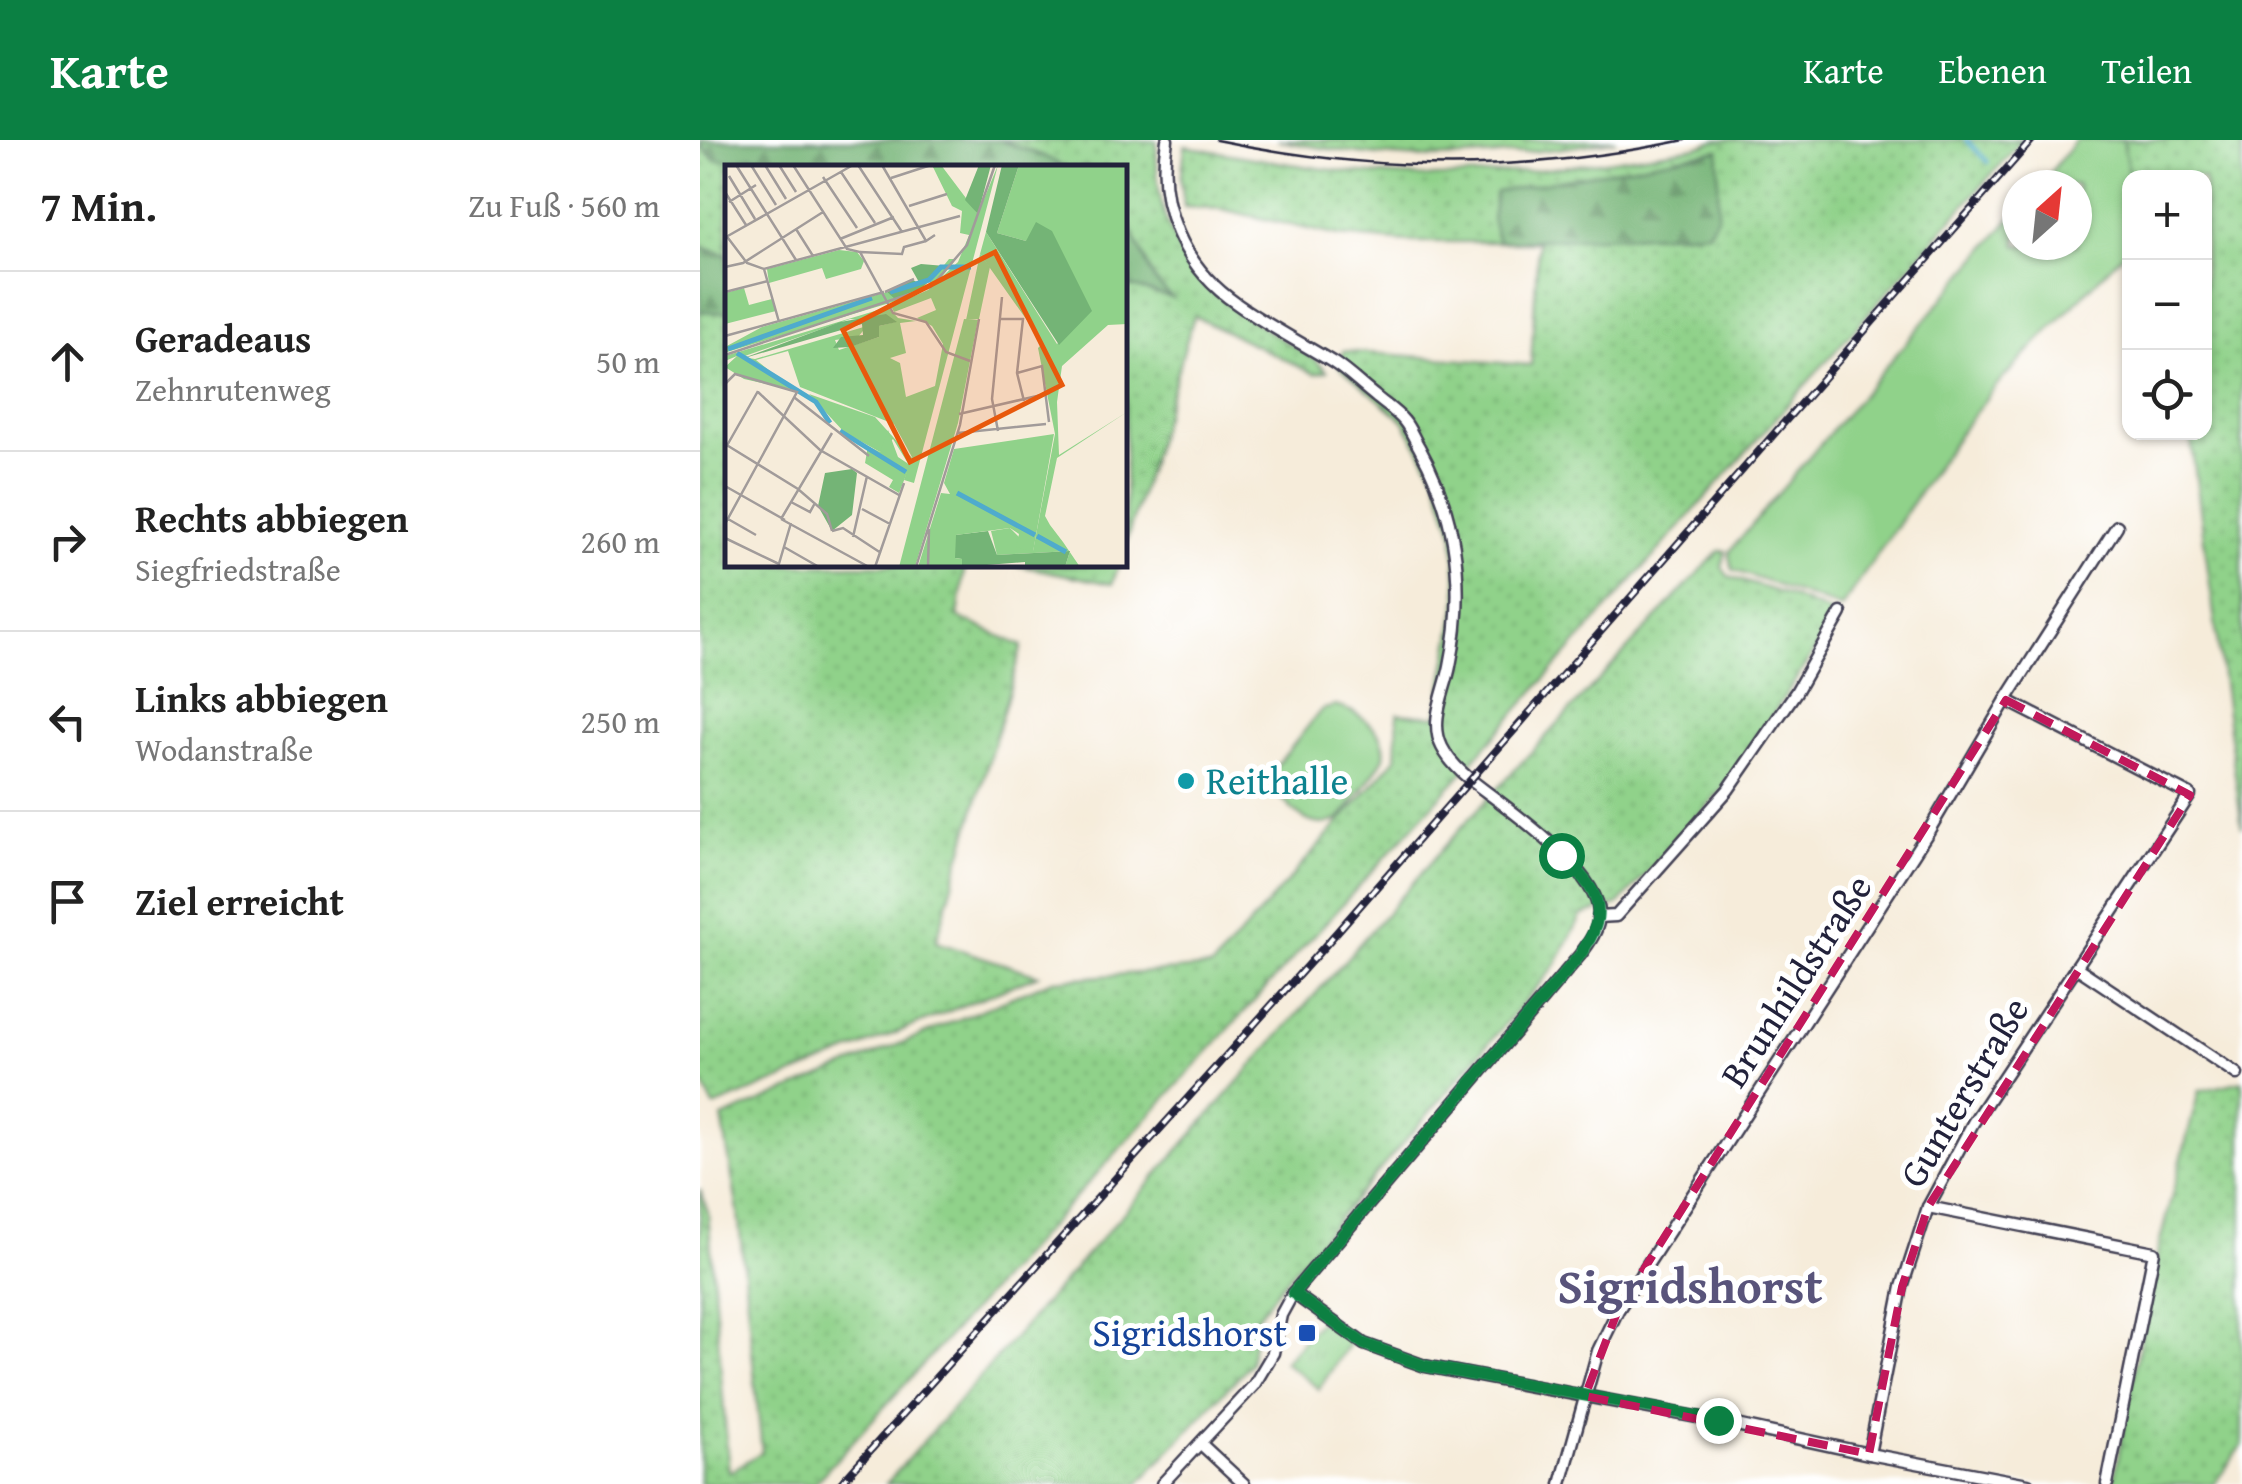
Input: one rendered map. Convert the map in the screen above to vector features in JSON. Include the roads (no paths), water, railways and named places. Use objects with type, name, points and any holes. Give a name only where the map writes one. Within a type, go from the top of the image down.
[{"type":"street","points":[[1162,1484],[1254,1385],[1273,1354],[1281,1315],[1293,1293],[1580,955],[1598,918],[1594,892],[1582,875],[1462,773],[1440,744],[1437,716],[1451,664],[1458,598],[1454,536],[1427,461],[1403,420],[1338,365],[1235,303],[1202,272],[1182,242],[1170,211],[1164,168],[1167,140]]},
{"type":"street","name":"Brunhildstraße","points":[[1562,1484],[1598,1352],[1618,1310],[1928,832],[2006,700],[2117,526]]},
{"type":"street","points":[[1598,918],[1616,916],[1728,790],[1796,692],[1841,613]]},
{"type":"street","name":"Gunterstraße","points":[[1869,1454],[1902,1288],[1928,1207],[1972,1123],[2190,795],[2006,700]]},
{"type":"street","points":[[2076,967],[2237,1074]]},
{"type":"street","points":[[1928,1207],[2154,1252],[2108,1484]]},
{"type":"street","points":[[1293,1293],[1364,1344],[1425,1366],[1718,1420],[2028,1484]]},
{"type":"street","points":[[1201,1444],[1244,1484]]},
{"type":"waterway","points":[[1966,140],[1988,162]]},
{"type":"tram line","points":[[1216,140],[1336,159],[1451,166],[1566,159],[1685,140]]},
{"type":"railway","points":[[840,1484],[1323,948],[2032,140]]},
{"type":"place","name":"Reithalle","points":[[1186,781]]},
{"type":"place","name":"Sigridshorst","points":[[1307,1333]]},
{"type":"district","name":"Sigridshorst","points":[[1690,1286]]}]
